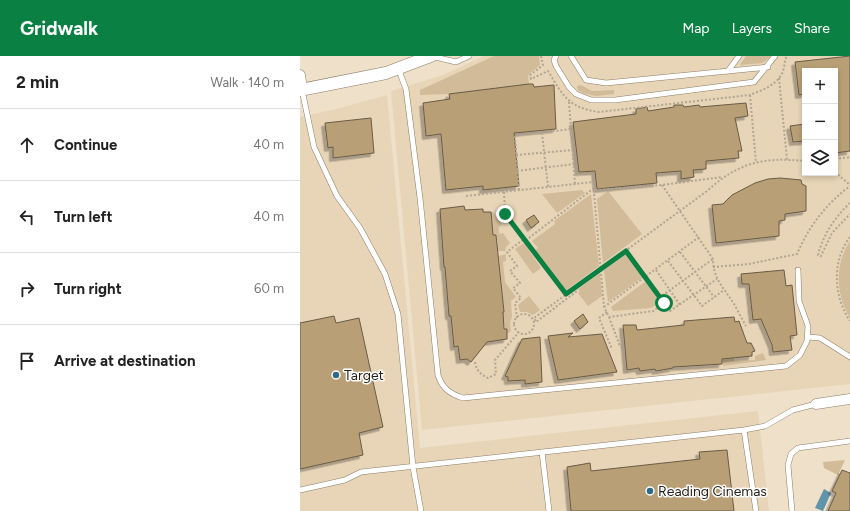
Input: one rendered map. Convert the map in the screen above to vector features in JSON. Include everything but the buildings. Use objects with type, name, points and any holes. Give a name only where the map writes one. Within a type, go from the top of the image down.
[{"type":"street","points":[[300,75],[301,90],[386,73],[431,56]]},
{"type":"street","points":[[816,404],[850,399]]},
{"type":"lane","points":[[431,56],[456,62],[469,56]]},
{"type":"lane","points":[[556,56],[554,60],[556,66],[569,87],[576,94],[591,100],[615,100],[754,82],[768,67],[775,56]]},
{"type":"lane","points":[[571,56],[583,78],[590,82],[606,83],[768,67]]},
{"type":"lane","points":[[728,71],[739,56]]},
{"type":"lane","points":[[398,68],[406,89],[420,198],[438,375],[444,388],[449,392],[463,398],[532,393],[744,370],[779,368],[786,366],[800,355],[808,337],[808,326],[799,301],[798,270]]},
{"type":"lane","points":[[301,90],[314,146],[337,196],[360,228],[385,274],[398,314],[413,467],[421,511]]},
{"type":"lane","points":[[808,337],[820,338],[850,357]]},
{"type":"lane","points":[[300,490],[344,480],[361,472],[744,430],[765,426],[792,410],[816,404]]},
{"type":"lane","points":[[744,430],[756,511]]},
{"type":"lane","points":[[792,511],[788,465],[791,454],[798,448],[850,441]]},
{"type":"lane","points":[[542,452],[549,511]]},
{"type":"path","points":[[756,163],[750,95],[766,89],[779,78],[783,72],[787,56]]},
{"type":"path","points":[[779,78],[787,160]]},
{"type":"path","points":[[569,102],[575,184]]},
{"type":"path","points":[[519,190],[515,136],[571,129]]},
{"type":"path","points":[[542,133],[548,187]]},
{"type":"path","points":[[516,154],[573,150]]},
{"type":"path","points":[[838,159],[850,157]]},
{"type":"path","points":[[519,332],[529,333],[533,328],[534,318],[681,211],[707,191],[722,177],[734,170],[756,163],[787,160],[802,161]]},
{"type":"path","points":[[518,171],[574,164]]},
{"type":"path","points":[[713,267],[749,264],[797,254],[810,228],[821,213],[850,185],[838,175]]},
{"type":"path","points":[[594,188],[597,190],[662,185],[722,177]]},
{"type":"path","points":[[466,196],[593,182],[604,307],[620,346]]},
{"type":"path","points":[[662,185],[699,237],[713,260],[713,267],[717,279],[734,304],[746,326]]},
{"type":"path","points":[[517,318],[515,303],[521,298],[513,288],[520,283],[510,271],[517,266],[507,252],[594,188]]},
{"type":"path","points":[[504,192],[505,214],[566,294]]},
{"type":"path","points":[[850,203],[841,211],[829,229],[818,255],[821,256],[832,233],[850,214]]},
{"type":"path","points":[[604,307],[699,237]]},
{"type":"path","points":[[850,237],[839,261],[837,282],[841,304],[850,321]]},
{"type":"path","points":[[626,251],[663,304],[670,311],[717,279]]},
{"type":"path","points":[[680,252],[714,297]]},
{"type":"path","points":[[659,298],[713,260]]},
{"type":"path","points":[[668,261],[702,306],[724,290]]},
{"type":"path","points":[[655,270],[680,305]]},
{"type":"path","points":[[534,321],[536,322],[577,291],[575,288]]},
{"type":"path","points":[[609,317],[653,311],[663,304]]},
{"type":"path","points":[[607,312],[599,318],[612,349]]},
{"type":"path","points":[[519,332],[514,324],[517,318],[521,315],[527,315],[534,321]]},
{"type":"path","points":[[475,362],[478,372],[484,376],[488,378],[496,374],[495,360],[519,332]]},
{"type":"shaded area","points":[[484,56],[850,56],[850,384],[422,430],[391,91],[443,75]]},
{"type":"shaded area","points":[[494,56],[539,56],[540,65],[528,75],[529,84],[449,94],[420,95],[420,90]]},
{"type":"shaded area","points":[[746,56],[771,56],[763,63],[740,65]]},
{"type":"shaded area","points":[[581,85],[592,91],[614,90],[614,94],[596,96],[583,93],[578,90],[577,86]]},
{"type":"shaded area","points":[[387,95],[420,448],[758,411],[769,511],[300,511],[300,117]]},
{"type":"shaded area","points":[[582,190],[585,193],[557,213],[542,194]]},
{"type":"shaded area","points":[[608,191],[642,234],[603,263],[597,199]]},
{"type":"shaded area","points":[[591,194],[599,266],[565,291],[535,250],[538,248],[532,241],[555,224],[554,221]]},
{"type":"shaded area","points":[[491,212],[493,212],[502,225],[499,227],[499,234],[503,233],[510,243],[506,247],[505,251],[498,251],[497,235],[493,235]]},
{"type":"shaded area","points":[[850,241],[850,318],[842,300],[839,270],[841,260]]},
{"type":"shaded area","points":[[524,243],[541,268],[533,274],[515,249]]},
{"type":"shaded area","points":[[506,254],[506,261],[503,262],[505,282],[516,297],[511,301],[511,331],[507,334],[500,312],[504,311],[499,256]]},
{"type":"shaded area","points":[[626,254],[643,277],[608,302],[604,270]]},
{"type":"shaded area","points":[[600,273],[602,296],[588,306],[578,293],[580,291],[578,289]]},
{"type":"shaded area","points":[[646,281],[661,301],[651,308],[613,311],[611,307]]},
{"type":"shaded area","points":[[529,296],[540,310],[533,315],[527,312],[520,312],[518,305]]},
{"type":"shaded area","points":[[763,353],[766,360],[723,366],[722,359],[734,358],[734,361],[755,360],[755,356]]},
{"type":"shaded area","points":[[845,460],[838,475],[824,468],[823,462]]},
{"type":"water","points":[[824,489],[831,493],[823,511],[815,508]]},
{"type":"place","name":"Target","points":[[336,375]]},
{"type":"place","name":"Reading Cinemas","points":[[650,491]]},
{"type":"route","points":[[505,214],[566,294],[626,251],[663,304],[664,303]]}]
